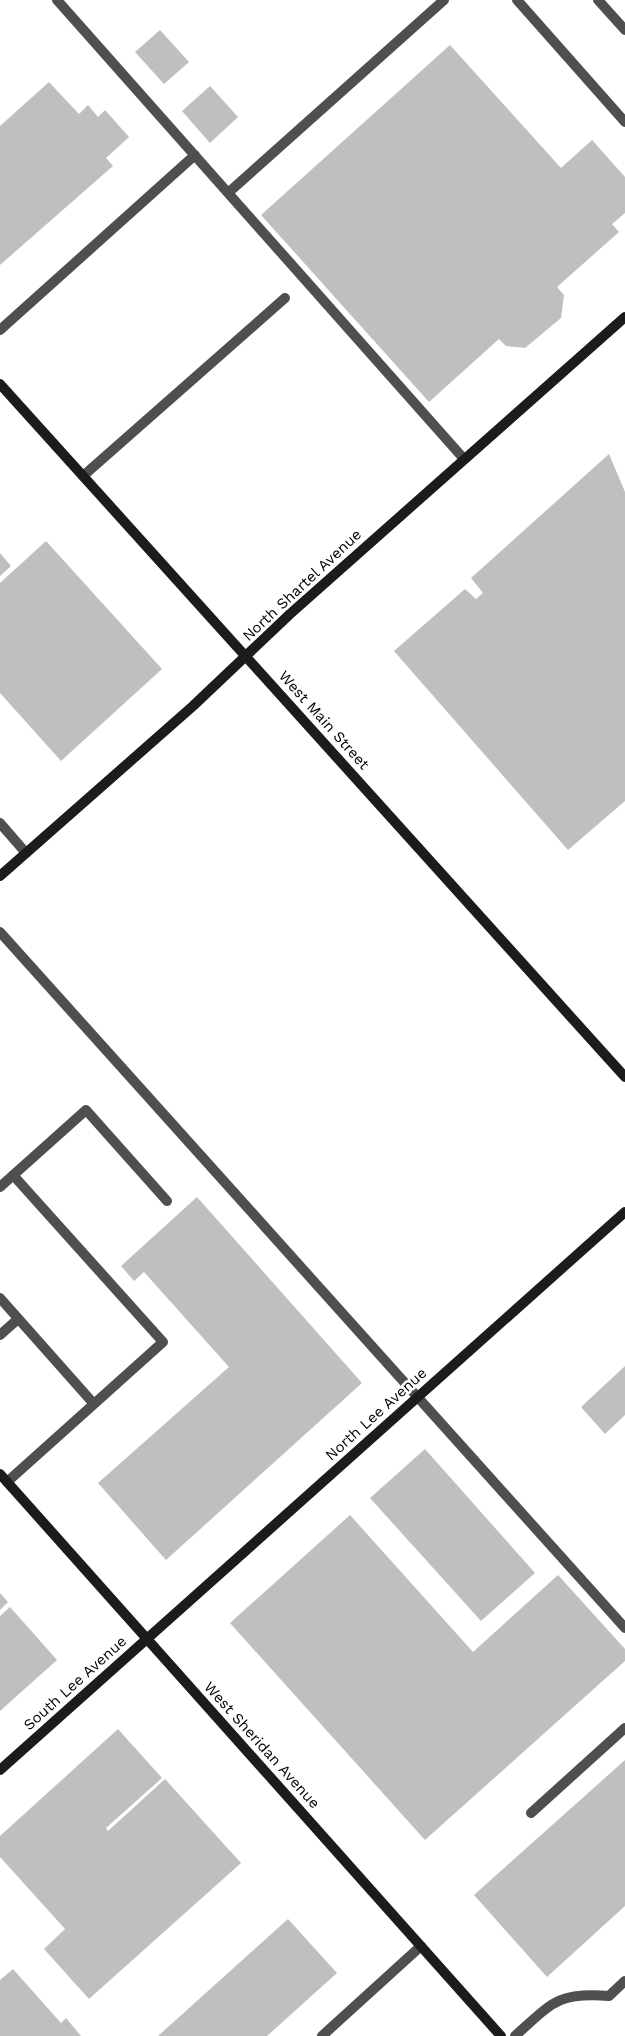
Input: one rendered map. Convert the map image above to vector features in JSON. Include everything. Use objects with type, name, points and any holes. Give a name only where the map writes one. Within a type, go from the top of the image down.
[{"type":"main road","name":"North Shartel Avenue","points":[[0,876],[246,657],[290,614],[464,458],[625,317]]},
{"type":"main road","name":"West Main Street","points":[[0,384],[625,1077]]},
{"type":"main road","name":"North Lee Avenue","points":[[147,1639],[625,1212]]},
{"type":"main road","name":"West Sheridan Avenue","points":[[3,1478],[501,2036]]},
{"type":"main road","name":"South Lee Avenue","points":[[0,1770],[147,1639]]},
{"type":"lane","points":[[57,0],[464,458]]},
{"type":"lane","points":[[228,192],[444,0]]},
{"type":"lane","points":[[517,0],[625,122]]},
{"type":"lane","points":[[598,0],[625,30]]},
{"type":"lane","points":[[0,330],[195,155]]},
{"type":"lane","points":[[83,476],[285,298]]},
{"type":"lane","points":[[0,823],[26,854]]},
{"type":"lane","points":[[0,932],[625,1628]]},
{"type":"lane","points":[[0,1187],[86,1110],[167,1201]]},
{"type":"lane","points":[[3,1478],[94,1404],[163,1342],[13,1175]]},
{"type":"lane","points":[[0,1298],[94,1404]]},
{"type":"lane","points":[[0,1335],[18,1319]]},
{"type":"lane","points":[[531,1813],[625,1728]]},
{"type":"lane","points":[[322,2036],[421,1946]]},
{"type":"lane","points":[[515,2036],[554,2002],[570,1996],[609,1996],[625,1981]]},
{"type":"building","points":[[160,30],[189,62],[164,84],[135,52]]},
{"type":"building","points":[[450,45],[561,168],[592,140],[625,177],[625,213],[612,224],[619,232],[557,287],[564,295],[561,318],[525,348],[506,346],[499,339],[429,402],[261,215]]},
{"type":"building","points":[[49,82],[79,114],[88,105],[98,117],[105,110],[129,137],[106,158],[113,166],[0,265],[0,126]]},
{"type":"building","points":[[210,86],[238,117],[210,143],[182,111]]},
{"type":"building","points":[[609,454],[625,492],[625,801],[568,850],[394,651],[465,589],[476,599],[483,593],[471,578]]},
{"type":"building","points":[[46,541],[162,669],[61,761],[0,693],[0,583]]},
{"type":"building","points":[[0,553],[11,566],[0,576]]},
{"type":"building","points":[[197,1197],[362,1383],[166,1560],[98,1483],[229,1367],[144,1272],[134,1281],[121,1266]]},
{"type":"building","points":[[625,1366],[625,1415],[605,1434],[581,1407]]},
{"type":"building","points":[[425,1449],[535,1573],[481,1621],[370,1498]]},
{"type":"building","points":[[350,1515],[473,1652],[558,1575],[625,1649],[625,1661],[425,1840],[230,1623]]},
{"type":"building","points":[[0,1593],[8,1602],[0,1610]]},
{"type":"building","points":[[10,1607],[57,1660],[0,1711],[0,1616]]},
{"type":"building","points":[[118,1729],[162,1778],[106,1828],[108,1831],[165,1779],[241,1863],[89,1999],[44,1949],[65,1929],[0,1857],[0,1836]]},
{"type":"building","points":[[625,1760],[625,1906],[547,1977],[474,1895]]},
{"type":"building","points":[[288,1919],[337,1973],[267,2036],[158,2036]]},
{"type":"building","points":[[13,1969],[61,2023],[66,2018],[81,2036],[0,2036],[0,1980]]}]
